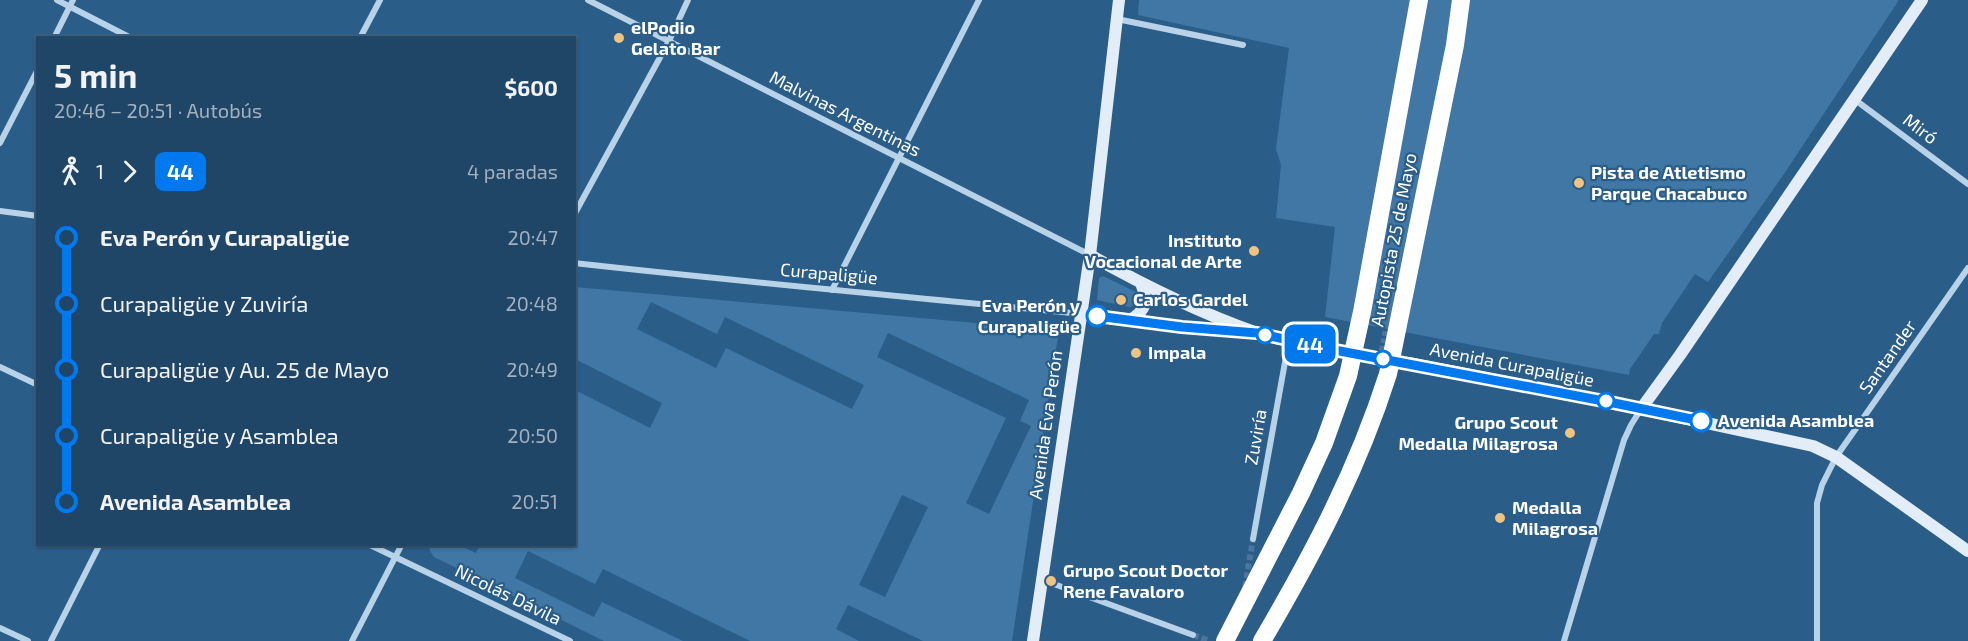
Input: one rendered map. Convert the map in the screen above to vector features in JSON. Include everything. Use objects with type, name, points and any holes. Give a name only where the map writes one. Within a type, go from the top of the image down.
[{"type":"highway","name":"Autopista 25 de Mayo","points":[[1225,641],[1302,493],[1324,443],[1348,376],[1362,312],[1419,0]]},
{"type":"highway","name":"Autopista 25 de Mayo","points":[[1262,641],[1300,576],[1351,474],[1388,374],[1455,45],[1461,0]]},
{"type":"main road","points":[[1641,409],[1922,0]]},
{"type":"main road","name":"Avenida Eva Perón","points":[[1033,641],[1090,255],[1116,19],[1116,1]]},
{"type":"main road","points":[[1090,255],[1141,283],[1257,333]]},
{"type":"main road","points":[[1130,320],[1139,314],[1145,305],[1146,294],[1141,283]]},
{"type":"main road","points":[[1080,314],[1182,327],[1257,333],[1324,348]]},
{"type":"main road","name":"Avenida Curapaligüe","points":[[1408,363],[1813,446],[1836,457],[1968,551]]},
{"type":"street","points":[[57,0],[71,3],[128,36]]},
{"type":"street","points":[[361,36],[380,0]]},
{"type":"street","name":"Malvinas Argentinas","points":[[588,0],[1090,255]]},
{"type":"street","points":[[576,211],[669,40],[688,0]]},
{"type":"street","points":[[832,290],[979,0]]},
{"type":"street","points":[[55,36],[71,3]]},
{"type":"street","points":[[1116,19],[1243,45]]},
{"type":"street","points":[[0,143],[36,73]]},
{"type":"street","name":"Miró","points":[[1854,99],[1968,184]]},
{"type":"street","points":[[0,211],[36,216]]},
{"type":"street","name":"Curapaligüe","points":[[576,263],[744,282],[1080,314]]},
{"type":"street","name":"Santander","points":[[1817,641],[1817,503],[1822,485],[1836,457],[1968,268]]},
{"type":"street","name":"Zuviría","points":[[1253,539],[1289,340]]},
{"type":"street","points":[[0,367],[36,384]]},
{"type":"street","points":[[1564,641],[1624,440],[1641,409]]},
{"type":"street","points":[[51,641],[99,546]]},
{"type":"street","name":"Nicolás Dávila","points":[[372,546],[570,641]]},
{"type":"street","points":[[352,641],[401,546]]},
{"type":"street","points":[[1043,580],[1193,635]]},
{"type":"street","points":[[0,627],[28,641]]},
{"type":"shaded area","points":[[1139,0],[1899,0],[1784,174],[1708,282],[1695,274],[1662,323],[1659,334],[1654,334],[1630,369],[1629,375],[1325,317],[1335,227],[1276,218],[1281,165],[1276,149],[1289,48],[1138,15]]},
{"type":"shaded area","points":[[1103,276],[1136,292],[1133,306],[1097,300],[1099,278]]},
{"type":"shaded area","points":[[576,287],[1055,330],[1058,336],[1012,641],[923,641],[848,605],[836,629],[859,641],[750,641],[603,569],[595,584],[528,551],[515,578],[594,617],[602,602],[683,641],[604,641],[434,557],[430,551],[429,546],[460,546],[476,553],[480,546],[576,546],[576,391],[650,428],[662,403],[576,360]],"holes":[[[651,302],[717,334],[725,317],[864,385],[852,409],[726,348],[716,368],[637,329]],[[888,333],[1029,400],[1020,421],[1031,426],[989,514],[966,503],[1006,418],[877,357]],[[902,495],[928,507],[885,597],[859,585]]]},
{"type":"tunnel","points":[[1380,358],[1402,243]]},
{"type":"tunnel","points":[[1324,348],[1408,363]]},
{"type":"tunnel","points":[[1245,587],[1253,539]]},
{"type":"tunnel","points":[[1193,635],[1210,641]]},
{"type":"bus line","name":"44","points":[[1097,316],[1182,327],[1257,333],[1701,421]]},
{"type":"place","name":"elPodio Gelato Bar","points":[[619,38]]},
{"type":"place","name":"Pista de Atletismo Parque Chacabuco","points":[[1579,183]]},
{"type":"place","name":"Instituto Vocacional de Arte","points":[[1254,251]]},
{"type":"place","name":"Carlos Gardel","points":[[1121,300]]},
{"type":"place","name":"Eva Perón y Curapaligüe","points":[[1097,316]]},
{"type":"place","name":"Impala","points":[[1136,353]]},
{"type":"place","name":"Avenida Asamblea","points":[[1701,421]]},
{"type":"place","name":"Grupo Scout Medalla Milagrosa","points":[[1570,433]]},
{"type":"place","name":"Medalla Milagrosa","points":[[1500,518]]},
{"type":"place","name":"Grupo Scout Doctor Rene Favaloro","points":[[1051,581]]}]
